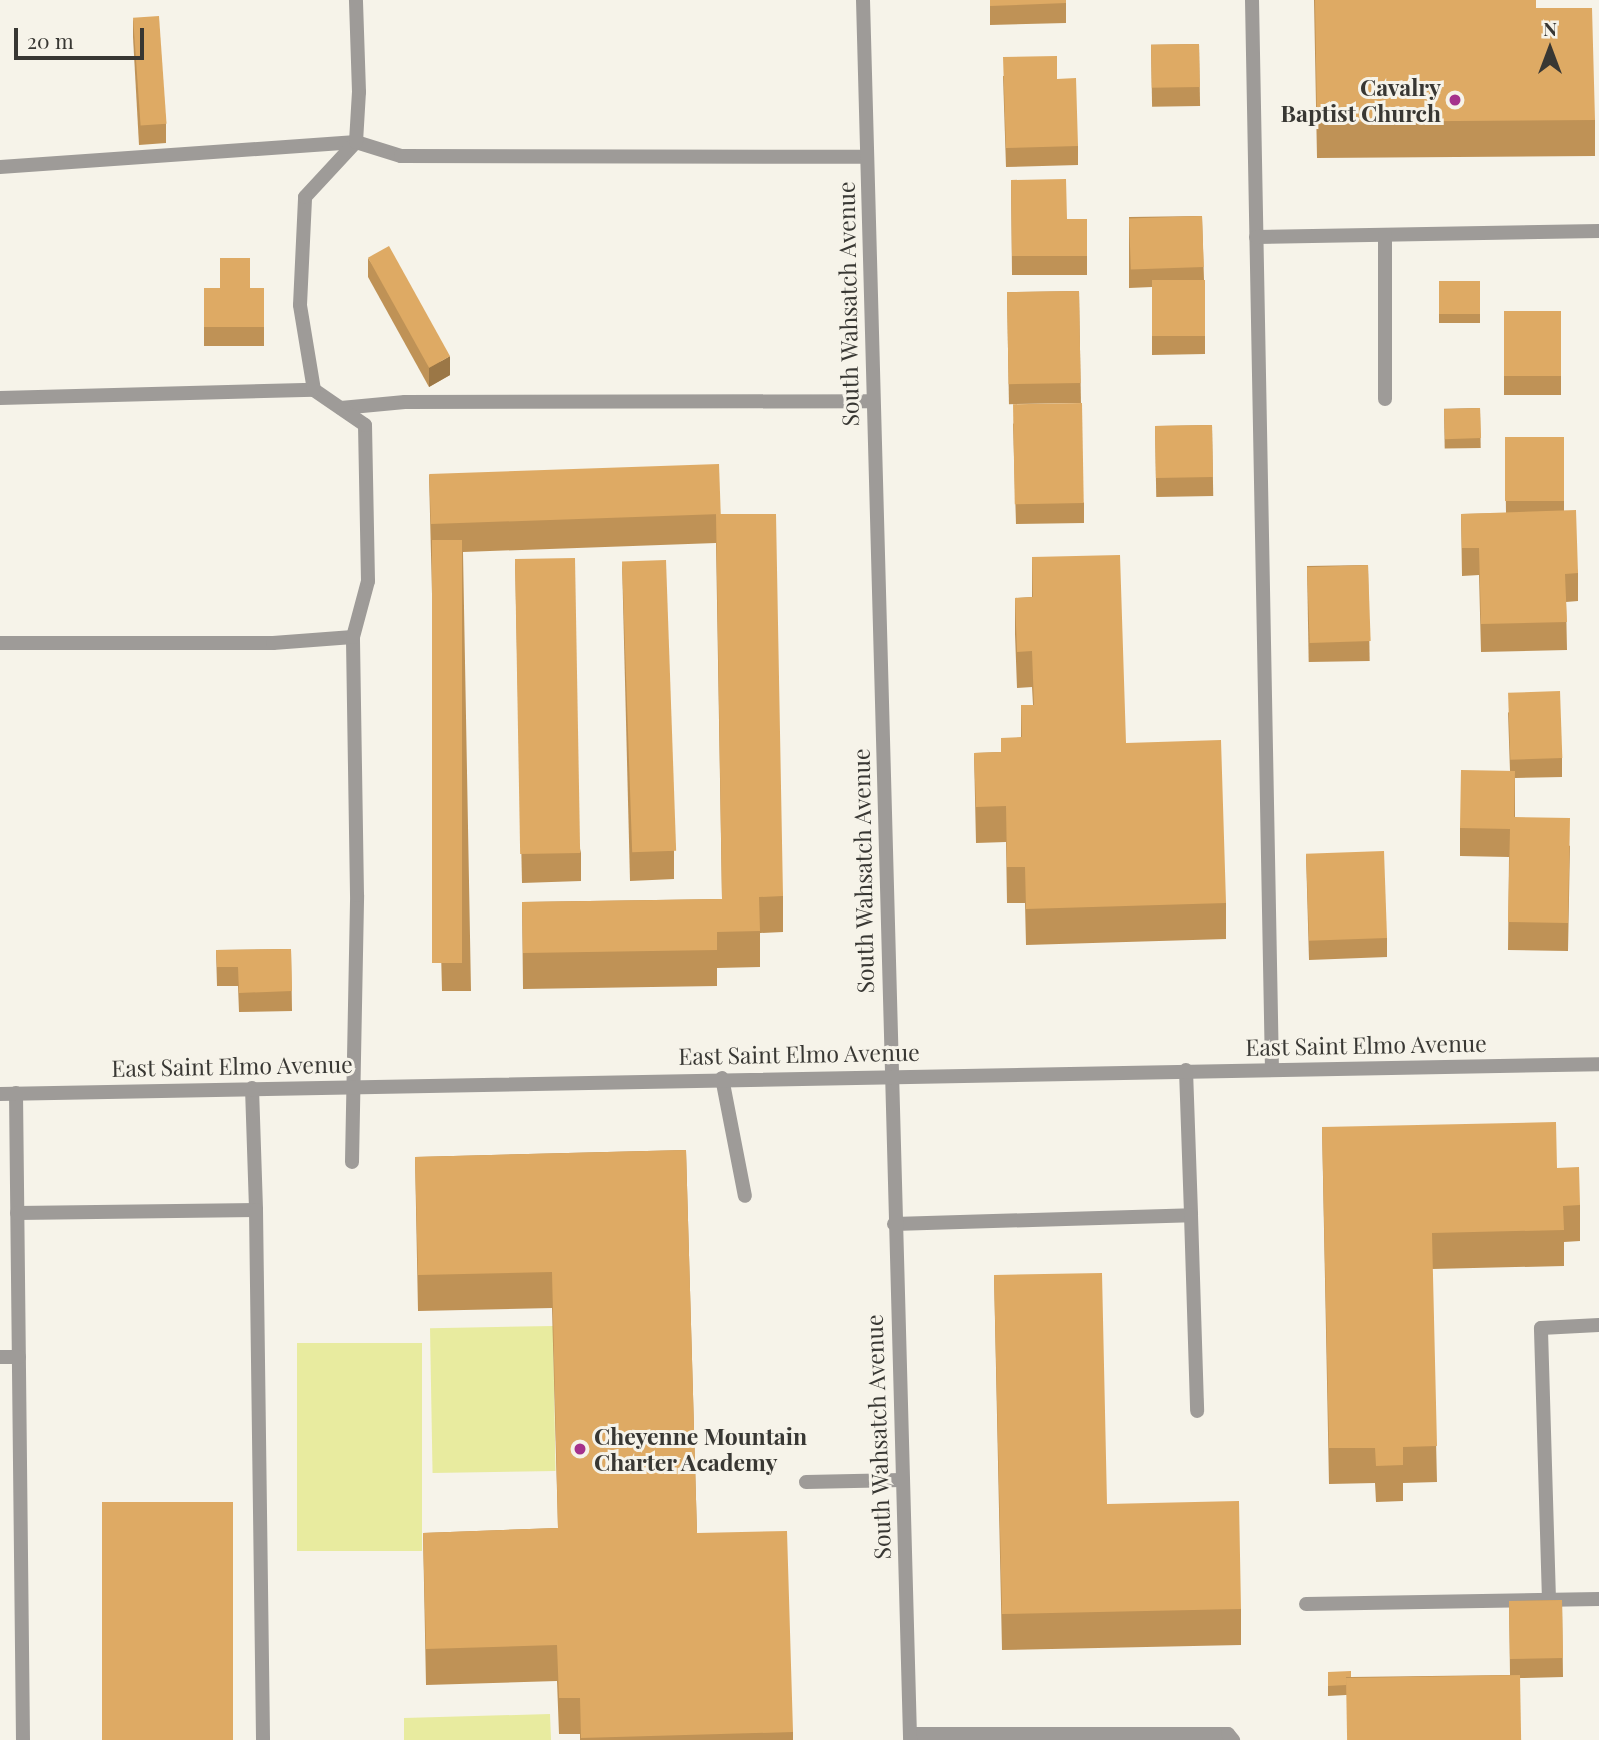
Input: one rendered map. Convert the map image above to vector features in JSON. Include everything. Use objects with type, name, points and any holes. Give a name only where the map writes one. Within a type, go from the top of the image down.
[{"type":"street","points":[[314,390],[300,305],[305,197],[356,142],[359,92],[356,0]]},
{"type":"street","name":"South Wahsatch Avenue","points":[[863,0],[889,1075],[910,1737]]},
{"type":"street","points":[[1252,0],[1272,1068]]},
{"type":"street","points":[[0,167],[356,142],[401,156],[867,157]]},
{"type":"street","points":[[1256,237],[1599,232]]},
{"type":"street","points":[[1385,235],[1385,399]]},
{"type":"street","points":[[0,398],[314,390],[365,425],[368,581],[353,637],[357,895],[351,1086],[352,1162]]},
{"type":"street","points":[[341,408],[405,402],[873,401]]},
{"type":"street","points":[[0,643],[273,643],[353,637]]},
{"type":"street","name":"East Saint Elmo Avenue","points":[[0,1094],[1272,1068],[1599,1065]]},
{"type":"street","points":[[1186,1070],[1197,1411]]},
{"type":"street","points":[[722,1078],[745,1196]]},
{"type":"street","points":[[252,1088],[263,1740]]},
{"type":"street","points":[[16,1093],[23,1740]]},
{"type":"street","points":[[17,1213],[256,1210]]},
{"type":"street","points":[[894,1224],[1191,1215]]},
{"type":"street","points":[[1549,1600],[1541,1328],[1599,1325]]},
{"type":"street","points":[[0,1357],[19,1357]]},
{"type":"street","points":[[806,1482],[902,1480]]},
{"type":"street","points":[[1306,1604],[1599,1599]]},
{"type":"street","points":[[910,1737],[1228,1734],[1233,1740]]},
{"type":"green space","points":[[553,1326],[556,1471],[433,1473],[430,1328]]},
{"type":"green space","points":[[297,1343],[422,1343],[422,1551],[297,1551]]},
{"type":"green space","points":[[550,1714],[551,1740],[404,1740],[404,1718]]},
{"type":"building","points":[[990,0],[1066,0],[1066,3],[990,6]]},
{"type":"building","name":"Cavalry Baptist Church","points":[[1315,0],[1536,0],[1536,8],[1592,8],[1595,120],[1317,122]]},
{"type":"building","points":[[159,16],[167,124],[141,126],[133,18]]},
{"type":"building","points":[[1199,44],[1200,87],[1152,88],[1151,45]]},
{"type":"building","points":[[1057,56],[1057,79],[1076,78],[1078,146],[1006,148],[1003,57]]},
{"type":"building","points":[[1066,179],[1067,219],[1087,219],[1087,256],[1012,256],[1011,180]]},
{"type":"building","points":[[1202,216],[1204,267],[1131,270],[1129,219]]},
{"type":"building","points":[[389,246],[450,356],[429,368],[368,258]]},
{"type":"building","points":[[220,258],[250,258],[250,288],[264,288],[264,327],[204,327],[204,288],[220,288]]},
{"type":"building","points":[[1152,280],[1205,280],[1205,336],[1152,336]]},
{"type":"building","points":[[1439,281],[1480,281],[1480,314],[1439,314]]},
{"type":"building","points":[[1079,291],[1081,383],[1009,384],[1007,292]]},
{"type":"building","points":[[1504,311],[1561,311],[1561,376],[1504,376]]},
{"type":"building","points":[[1082,403],[1084,503],[1015,504],[1013,404]]},
{"type":"building","points":[[1480,408],[1481,438],[1445,439],[1444,409]]},
{"type":"building","points":[[1212,425],[1213,477],[1156,478],[1155,426]]},
{"type":"building","points":[[1505,437],[1564,437],[1564,501],[1505,501]]},
{"type":"building","points":[[719,464],[721,514],[431,524],[429,474]]},
{"type":"building","points":[[1576,510],[1578,573],[1565,574],[1567,622],[1481,624],[1479,548],[1462,548],[1461,514]]},
{"type":"building","points":[[716,514],[776,514],[783,896],[759,897],[760,931],[717,932],[717,950],[523,953],[522,902],[722,899]]},
{"type":"building","points":[[432,540],[462,540],[462,963],[432,963]]},
{"type":"building","points":[[1120,555],[1126,743],[1221,740],[1226,903],[1026,909],[1025,867],[1007,867],[1006,806],[976,807],[974,753],[1001,752],[1001,738],[1022,737],[1021,705],[1034,705],[1032,651],[1017,652],[1015,598],[1033,597],[1032,557]]},
{"type":"building","points":[[575,558],[580,853],[520,854],[515,559]]},
{"type":"building","points":[[666,560],[676,851],[632,852],[622,562]]},
{"type":"building","points":[[1368,565],[1371,641],[1310,643],[1307,567]]},
{"type":"building","points":[[1560,691],[1562,758],[1510,760],[1508,693]]},
{"type":"building","points":[[1461,770],[1515,771],[1514,817],[1570,818],[1568,923],[1508,922],[1510,829],[1460,828]]},
{"type":"building","points":[[1384,851],[1387,938],[1309,941],[1306,854]]},
{"type":"building","points":[[291,949],[292,991],[239,993],[238,967],[217,967],[216,950]]},
{"type":"building","points":[[1556,1122],[1557,1168],[1579,1167],[1580,1205],[1563,1206],[1564,1230],[1432,1233],[1437,1446],[1403,1447],[1403,1465],[1376,1466],[1375,1448],[1329,1448],[1322,1127]]},
{"type":"building","points":[[686,1150],[697,1533],[787,1531],[793,1732],[581,1738],[580,1698],[559,1698],[557,1645],[426,1649],[423,1533],[558,1528],[552,1272],[418,1275],[415,1157]]},
{"type":"building","points":[[1102,1273],[1107,1504],[1239,1501],[1241,1609],[1002,1614],[994,1275]]},
{"type":"building","points":[[102,1502],[233,1502],[233,1740],[102,1740]]},
{"type":"building","points":[[1562,1600],[1563,1658],[1510,1659],[1509,1601]]},
{"type":"building","points":[[1351,1671],[1351,1677],[1346,1677],[1346,1685],[1328,1686],[1328,1672]]},
{"type":"building","points":[[1520,1675],[1521,1740],[1347,1740],[1346,1678]]},
{"type":"place","name":"Cavalry Baptist Church","points":[[1455,100]]},
{"type":"place","name":"Cheyenne Mountain Charter Academy","points":[[580,1449]]}]
